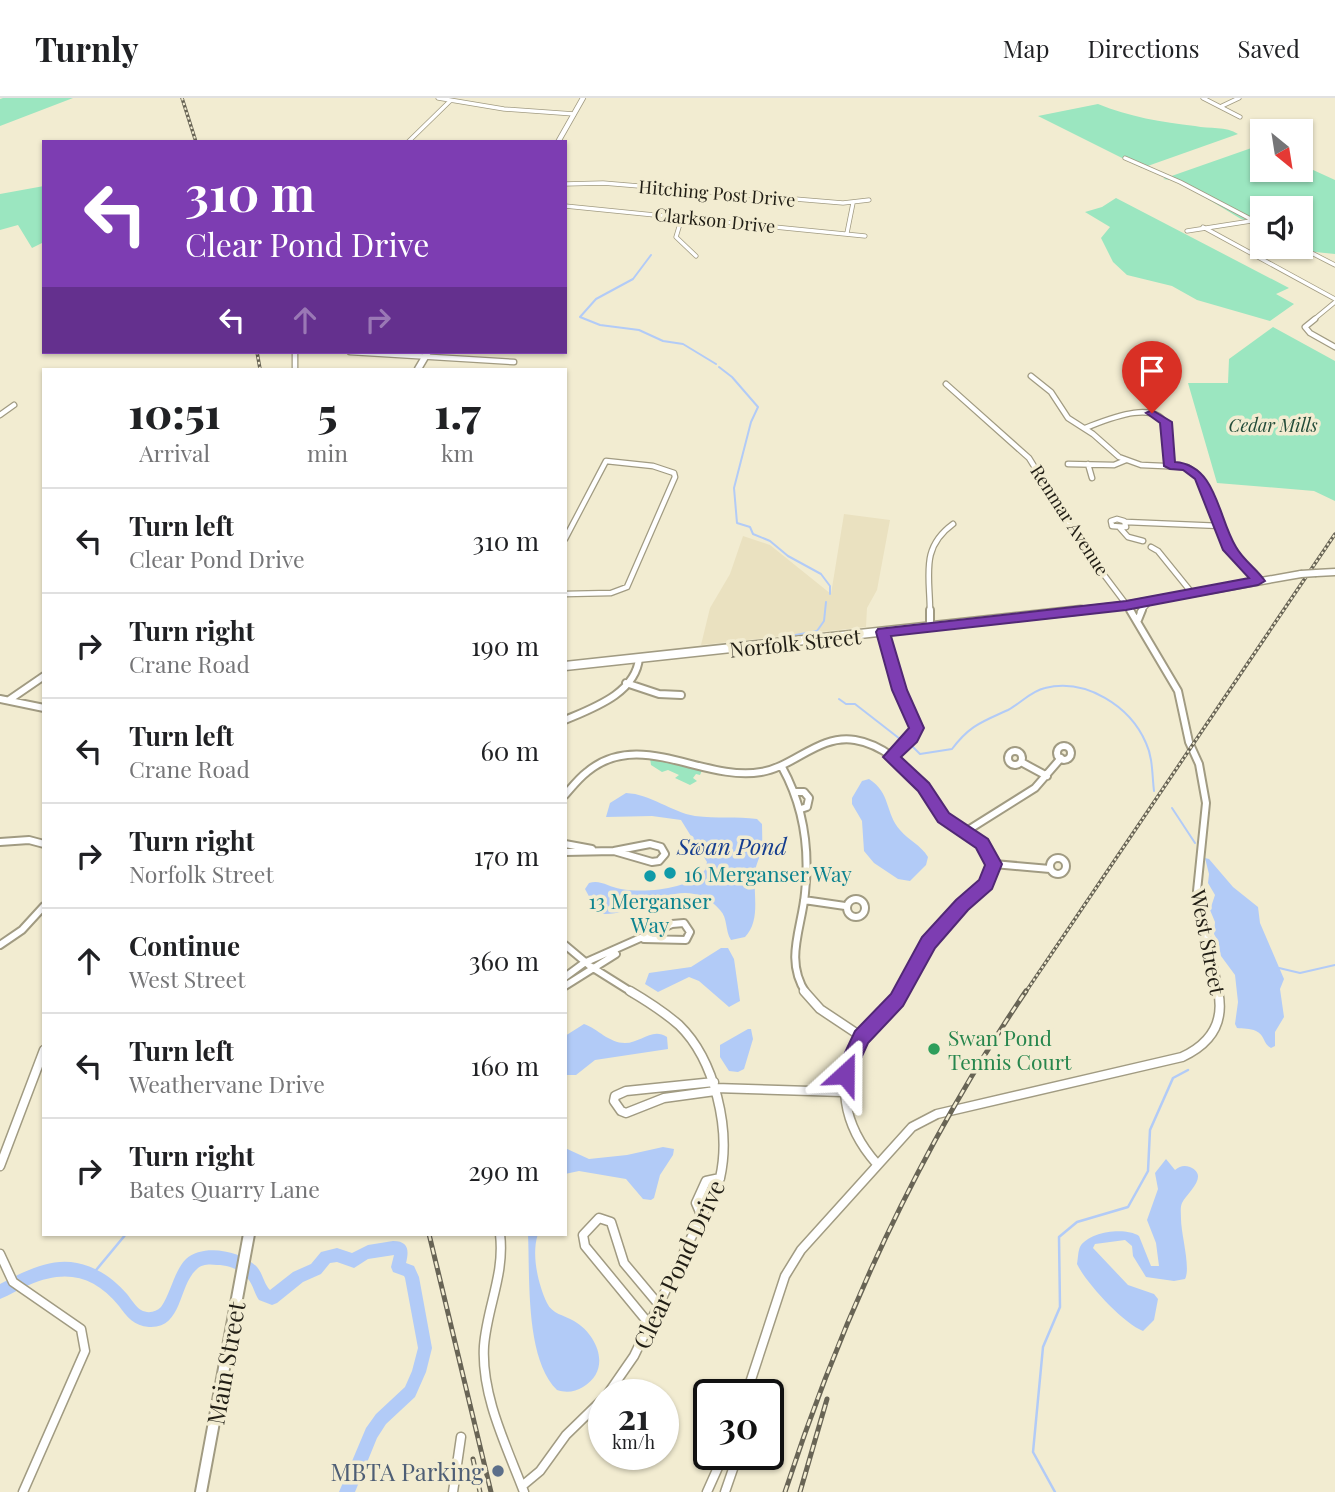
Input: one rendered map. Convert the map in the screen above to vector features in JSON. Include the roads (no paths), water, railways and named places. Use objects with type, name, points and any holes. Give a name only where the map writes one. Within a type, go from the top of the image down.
[{"type":"main road","points":[[559,140],[583,98]]},
{"type":"main road","points":[[1150,601],[1301,574],[1335,572]]},
{"type":"main road","name":"Norfolk Street","points":[[567,666],[1150,601]]},
{"type":"main road","name":"Main Street","points":[[201,1492],[248,1236]]},
{"type":"street","points":[[438,98],[492,107],[575,113]]},
{"type":"street","points":[[1203,98],[1240,117]]},
{"type":"street","points":[[1221,107],[1239,98]]},
{"type":"street","points":[[410,140],[450,100]]},
{"type":"street","points":[[1125,158],[1180,182],[1250,218]]},
{"type":"street","name":"Hitching Post Drive","points":[[567,184],[596,183],[853,204],[869,200]]},
{"type":"street","points":[[847,233],[853,204]]},
{"type":"street","name":"Clarkson Drive","points":[[567,206],[864,236]]},
{"type":"street","points":[[682,217],[676,237],[696,256]]},
{"type":"street","points":[[1187,231],[1250,220]]},
{"type":"street","points":[[1203,227],[1335,301],[1305,327],[1310,334],[1335,347]]},
{"type":"street","points":[[1313,254],[1335,265]]},
{"type":"street","points":[[427,354],[514,362]]},
{"type":"street","points":[[1031,376],[1051,392],[1069,418],[1126,460],[1141,465],[1187,467],[1196,473],[1230,550],[1258,581]]},
{"type":"street","name":"Renmar Avenue","points":[[946,384],[1029,458],[1084,547],[1126,605]]},
{"type":"street","points":[[0,415],[14,405]]},
{"type":"street","points":[[1085,428],[1129,413],[1143,412],[1159,416],[1166,422],[1170,466]]},
{"type":"street","points":[[1069,464],[1114,465],[1126,460]]},
{"type":"street","points":[[567,535],[606,461],[653,466],[674,473],[675,477],[627,587],[611,593],[567,594]]},
{"type":"street","points":[[1088,464],[1092,478]]},
{"type":"street","points":[[1105,513],[1112,520],[1126,522],[1221,526]]},
{"type":"street","points":[[1112,520],[1112,526],[1119,528],[1126,527],[1126,522]]},
{"type":"street","points":[[930,627],[930,550],[938,535],[953,524]]},
{"type":"street","points":[[1119,528],[1128,537],[1143,541]]},
{"type":"street","points":[[1152,547],[1192,593]]},
{"type":"street","points":[[1138,620],[1139,613],[1150,601]]},
{"type":"street","name":"West Street","points":[[751,1379],[785,1276],[812,1237],[912,1127],[931,1115],[1182,1057],[1206,1044],[1213,1033],[1221,1004],[1197,890],[1207,816],[1205,793],[1178,691],[1138,620],[1126,605]]},
{"type":"street","points":[[883,632],[900,690],[917,728],[911,738],[891,757]]},
{"type":"street","points":[[567,719],[602,705],[638,670],[639,659]]},
{"type":"street","points":[[9,701],[42,677]]},
{"type":"street","points":[[626,683],[659,694],[681,695]]},
{"type":"street","points":[[0,699],[42,708]]},
{"type":"street","points":[[567,793],[581,777],[599,765],[635,753],[756,773],[782,767],[822,743],[843,739],[865,743],[891,757],[923,787],[944,817],[982,843],[994,864]]},
{"type":"street","points":[[965,832],[1025,795],[1047,776],[1061,758]]},
{"type":"street","points":[[1023,763],[1047,776]]},
{"type":"street","points":[[782,767],[801,809],[807,841],[804,900],[793,956],[799,982],[813,1003],[862,1037]]},
{"type":"street","points":[[0,842],[29,840],[42,843]]},
{"type":"street","points":[[567,844],[614,851],[652,862],[659,861],[664,855],[661,847],[650,844],[614,851]]},
{"type":"street","points":[[567,852],[594,849]]},
{"type":"street","points":[[877,1164],[855,1136],[843,1092],[849,1060],[862,1037],[897,1000],[936,933],[986,884],[994,864]]},
{"type":"street","points":[[994,864],[1050,869]]},
{"type":"street","points":[[804,900],[845,906]]},
{"type":"street","points":[[0,945],[22,930],[42,908]]},
{"type":"street","points":[[567,976],[678,922],[688,925],[690,932],[686,940],[680,941],[644,939]]},
{"type":"street","name":"Clear Pond Drive","points":[[567,947],[587,966],[657,1007],[683,1027],[700,1050],[715,1087],[724,1151],[720,1178],[706,1181],[696,1203],[702,1217],[660,1306],[620,1379]]},
{"type":"street","points":[[567,984],[587,966]]},
{"type":"street","points":[[0,1166],[42,1055]]},
{"type":"street","points":[[664,1093],[626,1113],[621,1111],[614,1101],[619,1092],[664,1093],[715,1087],[843,1092]]},
{"type":"street","points":[[650,1325],[585,1245],[583,1235],[599,1218],[611,1222],[624,1263],[660,1306]]},
{"type":"street","points":[[500,1236],[502,1264],[488,1315],[484,1360],[489,1391],[523,1489]]},
{"type":"street","points":[[0,1254],[15,1284],[82,1329],[85,1339],[85,1351],[23,1492]]},
{"type":"street","name":"Clear Pond Drive","points":[[523,1489],[566,1435],[588,1414]]},
{"type":"street","points":[[453,1492],[461,1437]]},
{"type":"street","points":[[707,1492],[717,1470]]},
{"type":"street","points":[[725,1492],[732,1470]]},
{"type":"water","points":[[869,779],[881,790],[895,824],[928,857],[926,865],[910,881],[898,879],[874,863],[864,851],[862,821],[852,804],[852,798],[862,781]]},
{"type":"water","name":"Swan Pond","points":[[626,793],[644,796],[695,816],[757,819],[762,824],[762,849],[755,871],[755,915],[745,937],[731,940],[720,910],[705,898],[690,893],[658,898],[611,914],[598,913],[585,889],[589,883],[631,890],[666,888],[697,877],[705,870],[707,862],[681,820],[652,816],[606,817],[610,803]]},
{"type":"water","points":[[1205,858],[1209,859],[1233,887],[1258,907],[1260,923],[1284,979],[1280,989],[1284,1017],[1275,1032],[1275,1046],[1271,1048],[1259,1033],[1251,1029],[1237,1028],[1235,1024],[1238,1002],[1235,975],[1221,956],[1214,934],[1215,922],[1210,910],[1215,895],[1208,883]]},
{"type":"water","points":[[721,948],[728,948],[734,959],[740,1001],[729,1007],[699,981],[689,977],[658,992],[645,984],[649,973],[691,967]]},
{"type":"water","points":[[584,1024],[609,1038],[625,1043],[662,1034],[667,1037],[668,1049],[595,1060],[576,1075],[567,1075],[567,1035]]},
{"type":"water","points":[[751,1029],[753,1039],[744,1069],[738,1072],[729,1071],[720,1057],[720,1045]]},
{"type":"water","points":[[663,1147],[674,1149],[651,1200],[643,1199],[626,1179],[579,1171],[567,1174],[567,1149],[589,1159],[627,1155]]},
{"type":"water","points":[[1166,1159],[1175,1170],[1188,1166],[1198,1175],[1198,1180],[1181,1206],[1187,1267],[1185,1279],[1174,1281],[1146,1277],[1133,1256],[1132,1246],[1125,1240],[1095,1244],[1093,1248],[1128,1285],[1154,1294],[1158,1299],[1154,1320],[1143,1331],[1126,1320],[1097,1291],[1077,1264],[1078,1255],[1080,1247],[1091,1237],[1108,1232],[1126,1232],[1139,1236],[1151,1266],[1159,1266],[1156,1243],[1147,1220],[1158,1189],[1155,1173]]},
{"type":"water","points":[[528,1236],[538,1236],[536,1269],[547,1303],[555,1312],[574,1321],[590,1335],[599,1362],[593,1379],[588,1379],[588,1383],[577,1390],[557,1390],[539,1359],[531,1316]]},
{"type":"waterway","points":[[651,255],[633,279],[596,299],[580,317],[600,325],[639,330],[663,341],[683,344],[716,364]]},
{"type":"waterway","points":[[719,367],[732,377],[758,407],[751,422],[734,488],[737,523],[750,527],[753,534],[770,541],[788,556],[821,574],[830,586],[830,594]]},
{"type":"waterway","points":[[790,636],[817,631],[824,621],[826,602]]},
{"type":"waterway","points":[[913,747],[920,754],[952,749],[971,729],[1035,692],[1060,686],[1076,687],[1105,698],[1129,717],[1139,730],[1150,755],[1154,791]]},
{"type":"waterway","points":[[839,699],[846,704],[855,704],[900,739]]},
{"type":"waterway","points":[[1172,808],[1195,843]]},
{"type":"waterway","points":[[1279,968],[1300,973],[1335,965]]},
{"type":"waterway","points":[[1055,1492],[1033,1452],[1043,1347],[1060,1307],[1059,1237],[1077,1222],[1128,1207],[1148,1171],[1150,1130],[1173,1078],[1188,1070]]},
{"type":"waterway","points":[[92,1275],[124,1236]]},
{"type":"waterway","points":[[0,1292],[40,1273],[74,1269],[105,1283],[136,1316],[149,1320],[166,1313],[190,1265],[201,1259],[225,1259],[244,1266],[254,1275],[264,1295],[272,1298],[298,1277],[316,1269],[326,1257],[337,1255],[354,1261],[368,1252],[398,1248],[402,1251],[398,1267],[409,1271],[412,1277],[425,1348],[410,1392],[381,1419],[371,1433],[347,1492]]},
{"type":"railway","points":[[182,98],[195,140]]},
{"type":"railway","points":[[257,354],[260,368]]},
{"type":"railway","points":[[1025,993],[1335,534]]},
{"type":"railway","points":[[785,1492],[832,1360],[888,1233],[952,1110],[1026,991]]},
{"type":"railway","points":[[429,1236],[491,1492]]},
{"type":"railway","points":[[800,1492],[827,1399]]},
{"type":"railway","points":[[473,1459],[480,1492]]},
{"type":"place","name":"16 Merganser Way","points":[[670,873]]},
{"type":"place","name":"13 Merganser Way","points":[[650,876]]},
{"type":"place","name":"Swan Pond Tennis Court","points":[[934,1049]]},
{"type":"place","name":"MBTA Parking","points":[[498,1471]]},
{"type":"park label","name":"Cedar Mills","points":[[1273,425]]}]
